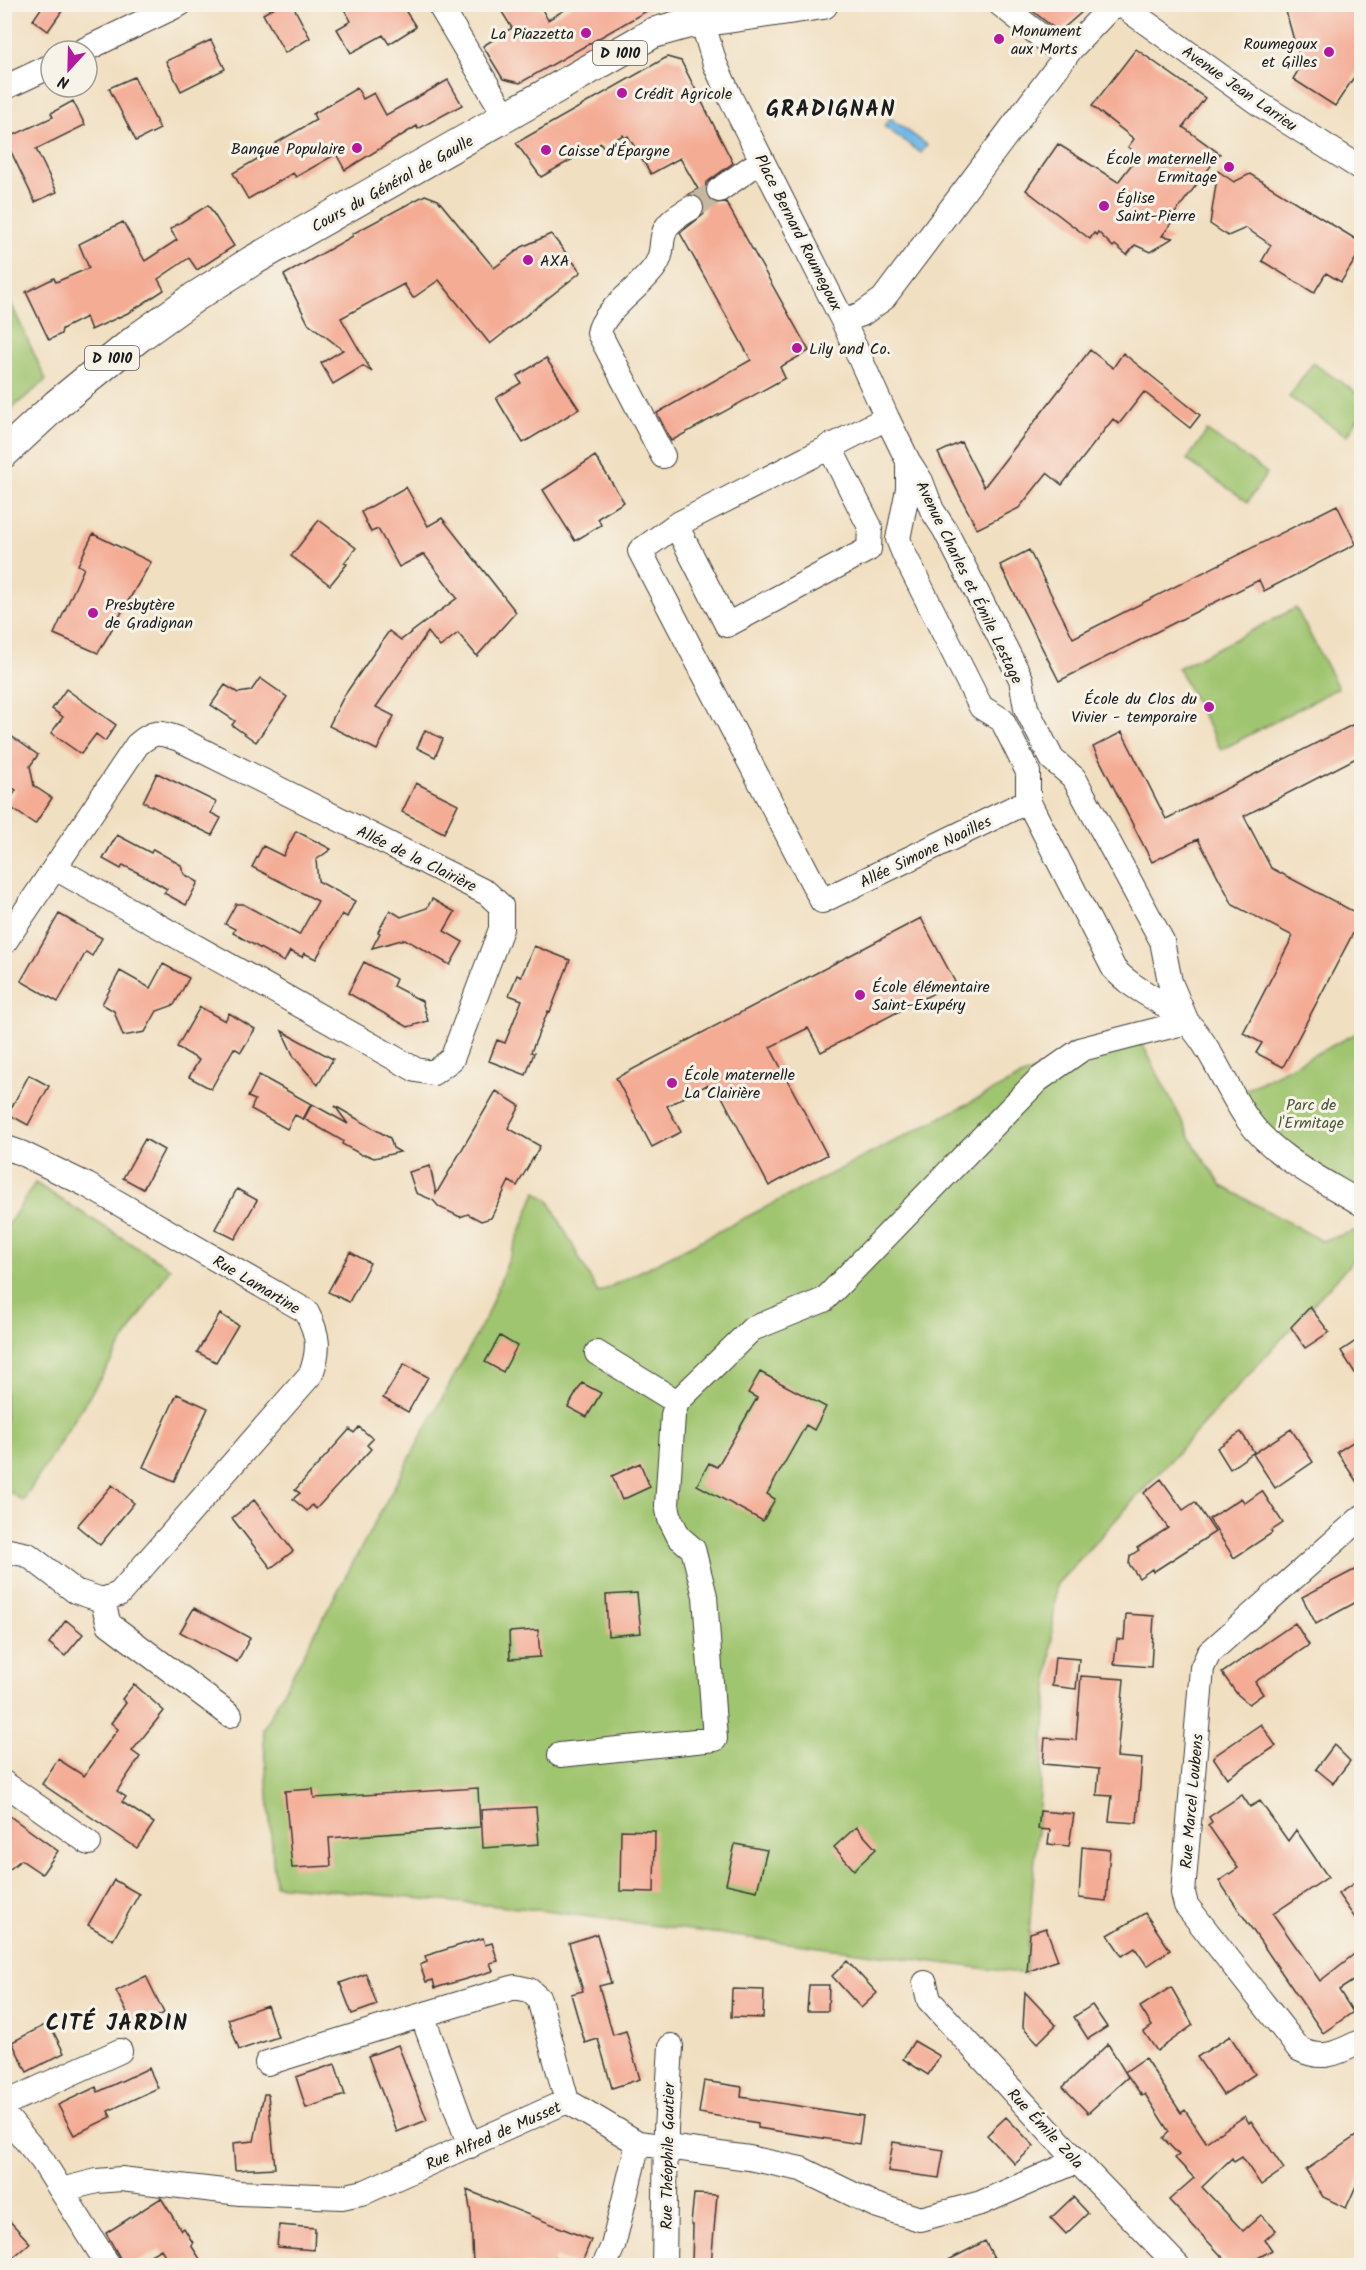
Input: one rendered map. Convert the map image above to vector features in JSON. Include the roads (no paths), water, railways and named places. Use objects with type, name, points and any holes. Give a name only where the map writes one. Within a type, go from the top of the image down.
[{"type":"main road","name":"Cours du Général de Gaulle","points":[[4,453],[97,370],[195,297],[252,261],[653,33],[699,13],[823,4]]},
{"type":"street","points":[[99,43],[180,4]]},
{"type":"street","points":[[439,4],[499,105],[501,121]]},
{"type":"street","points":[[1000,4],[1069,53]]},
{"type":"street","name":"Place Bernard Roumegoux","points":[[699,13],[715,64],[843,321],[862,314],[883,299],[1069,53],[1114,4]]},
{"type":"street","name":"Avenue Jean Larrieu","points":[[1120,4],[1258,103],[1362,169]]},
{"type":"street","points":[[4,88],[39,72]]},
{"type":"street","points":[[719,190],[762,160]]},
{"type":"street","points":[[663,456],[599,333],[605,319],[656,265],[663,251],[664,231],[670,223],[691,208]]},
{"type":"street","name":"Avenue Charles et Émile Lestage","points":[[843,321],[887,418],[908,461],[921,481],[932,510],[945,530],[1021,679],[1026,708],[1052,759],[1074,778],[1162,941],[1168,972],[1186,1022],[1210,1054],[1249,1121],[1263,1137],[1284,1156],[1362,1204]]},
{"type":"street","points":[[829,446],[870,527],[869,549],[727,625],[676,525],[829,446],[887,418]]},
{"type":"street","name":"Avenue Charles et Émile Lestage","points":[[908,461],[908,489],[898,539],[904,554],[981,707],[1002,720],[1028,772],[1028,801],[1114,969],[1125,981],[1186,1022]]},
{"type":"street","points":[[903,516],[918,510],[932,510]]},
{"type":"street","name":"Allée Simone Noailles","points":[[676,525],[640,551],[822,901],[1028,801]]},
{"type":"street","name":"Allée de la Clairière","points":[[4,943],[137,745],[147,736],[159,732],[179,739],[488,893],[501,906],[501,930],[452,1059],[433,1073],[416,1070],[55,868]]},
{"type":"street","points":[[1141,991],[1157,983],[1168,972]]},
{"type":"street","points":[[560,1755],[715,1739],[705,1596],[693,1549],[679,1538],[670,1519],[667,1505],[673,1415],[677,1402],[752,1329],[824,1299],[1038,1080],[1083,1049],[1186,1022]]},
{"type":"street","name":"Rue Lamartine","points":[[4,1148],[21,1153],[97,1190],[306,1311],[315,1327],[318,1355],[311,1374],[119,1594],[102,1600]]},
{"type":"street","points":[[597,1353],[677,1402]]},
{"type":"street","name":"Rue Marcel Loubens","points":[[1362,1517],[1209,1653],[1202,1668],[1183,1893],[1186,1905],[1299,2049],[1312,2056],[1332,2055],[1362,2041]]},
{"type":"street","points":[[5,1550],[28,1555],[75,1591],[102,1600],[109,1624],[230,1715]]},
{"type":"street","points":[[4,1783],[89,1843]]},
{"type":"street","name":"Rue Émile Zola","points":[[924,1983],[929,2000],[1077,2161],[1178,2265]]},
{"type":"street","points":[[267,2063],[515,1987],[529,1990],[539,1999],[567,2101]]},
{"type":"street","points":[[422,2015],[471,2146]]},
{"type":"street","name":"Rue Théophile Gautier","points":[[664,2265],[668,2148],[666,2129],[671,2046]]},
{"type":"street","points":[[4,2104],[120,2051]]},
{"type":"street","name":"Rue Alfred de Musset","points":[[61,2190],[98,2181],[121,2179],[240,2193],[342,2197],[366,2192],[567,2101],[638,2143],[749,2158],[801,2169],[875,2205],[920,2219],[981,2204],[1077,2161]]},
{"type":"street","points":[[4,2114],[42,2160],[109,2265]]},
{"type":"street","points":[[604,2265],[613,2246],[638,2143]]},
{"type":"water","points":[[890,118],[927,145],[921,153],[884,126]]},
{"type":"tunnel","points":[[691,208],[719,190]]},
{"type":"place","name":"La Piazzetta","points":[[586,33]]},
{"type":"place","name":"Monument aux Morts","points":[[999,39]]},
{"type":"place","name":"Roumegoux et Gilles","points":[[1329,52]]},
{"type":"place","name":"Crédit Agricole","points":[[622,93]]},
{"type":"place","name":"Banque Populaire","points":[[357,148]]},
{"type":"place","name":"Caisse d'Épargne","points":[[546,150]]},
{"type":"place","name":"École maternelle Ermitage","points":[[1229,167]]},
{"type":"place","name":"Église Saint-Pierre","points":[[1104,206]]},
{"type":"place","name":"AXA","points":[[528,260]]},
{"type":"place","name":"Lily and Co.","points":[[797,348]]},
{"type":"place","name":"Presbytère de Gradignan","points":[[93,613]]},
{"type":"place","name":"École du Clos du Vivier - temporaire","points":[[1209,707]]},
{"type":"place","name":"École élémentaire Saint-Exupéry","points":[[860,995]]},
{"type":"place","name":"École maternelle La Clairière","points":[[672,1083]]},
{"type":"district","name":"GRADIGNAN","points":[[831,108]]},
{"type":"district","name":"CITÉ JARDIN","points":[[117,2022]]},
{"type":"park label","name":"Parc de l'Ermitage","points":[[1311,1113]]}]
